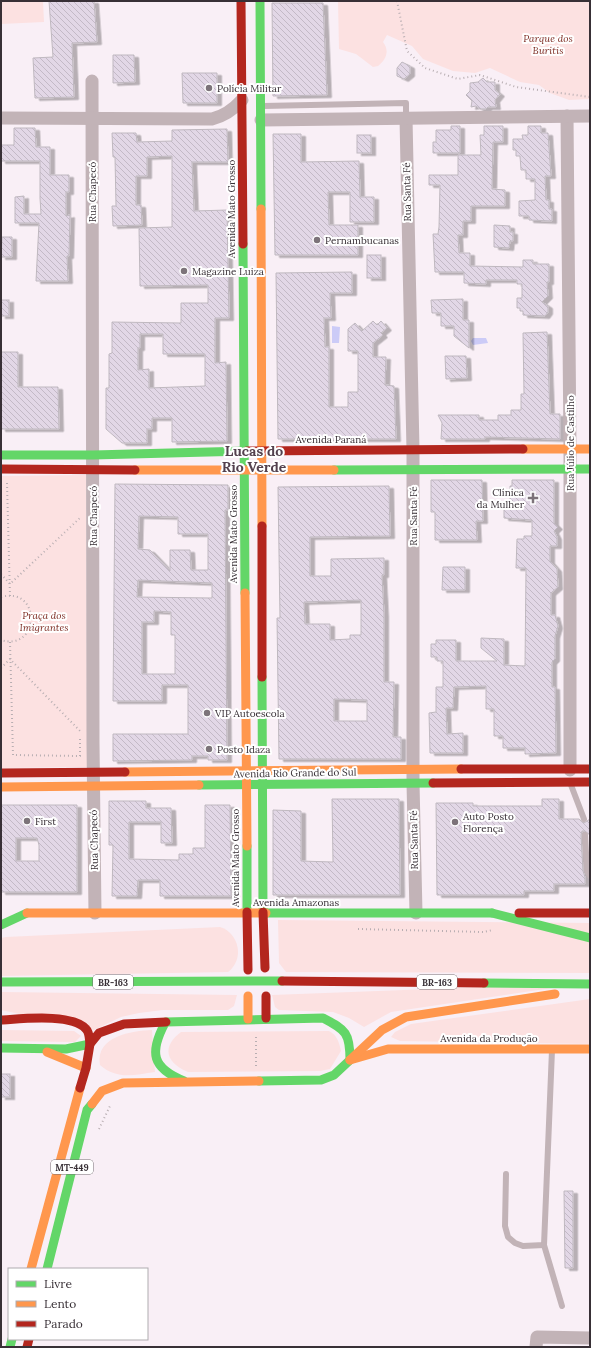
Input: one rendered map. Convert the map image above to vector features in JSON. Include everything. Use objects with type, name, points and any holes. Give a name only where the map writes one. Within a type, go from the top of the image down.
[{"type":"main road","name":"Avenida Mato Grosso","points":[[241,1],[243,451],[248,970]]},
{"type":"main road","points":[[260,1],[262,784],[265,968]]},
{"type":"main road","name":"Avenida Paraná","points":[[1,455],[93,455],[262,450],[590,449]]},
{"type":"main road","points":[[4,469],[244,471],[590,470]]},
{"type":"main road","name":"Avenida Rio Grande do Sul","points":[[1,773],[413,769],[570,776],[590,782]]},
{"type":"main road","name":"Avenida Rio Grande do Sul","points":[[1,786],[413,783],[570,776],[590,770]]},
{"type":"main road","name":"Avenida Amazonas","points":[[1,914],[247,912],[492,914],[590,913]]},
{"type":"main road","points":[[1,925],[27,913]]},
{"type":"main road","points":[[492,914],[540,924],[590,938]]},
{"type":"main road","name":"BR-163","points":[[1,982],[284,981],[590,984]]},
{"type":"main road","points":[[350,1060],[364,1037],[389,1024],[406,1018],[590,988]]},
{"type":"main road","points":[[248,996],[248,1019]]},
{"type":"main road","points":[[266,996],[266,1018]]},
{"type":"main road","name":"Avenida da Produção","points":[[90,1044],[99,1033],[124,1024],[266,1018],[323,1018],[388,1048]]},
{"type":"main road","points":[[1,1020],[53,1020],[71,1022],[87,1030],[90,1044],[72,1048],[1,1048]]},
{"type":"main road","points":[[165,1023],[156,1041],[155,1057],[162,1070],[170,1076],[185,1082]]},
{"type":"main road","points":[[342,1028],[350,1044],[350,1060]]},
{"type":"main road","name":"MT-449","points":[[30,1268],[74,1106],[90,1070],[90,1044]]},
{"type":"main road","points":[[39,1048],[90,1070]]},
{"type":"main road","name":"Avenida da Produção","points":[[350,1060],[388,1048],[590,1049]]},
{"type":"main road","name":"MT-449","points":[[47,1268],[87,1110],[102,1091],[123,1083],[321,1080],[330,1078],[350,1060]]},
{"type":"main road","points":[[108,1077],[123,1083]]},
{"type":"street","name":"Rua Chapecó","points":[[92,81],[92,742],[95,913]]},
{"type":"street","points":[[1,118],[212,119],[226,114],[242,100]]},
{"type":"street","name":"Rua Júlio de Castilho","points":[[567,116],[570,449],[570,776]]},
{"type":"street","points":[[261,120],[590,116]]},
{"type":"street","name":"Rua Santa Fé","points":[[406,118],[413,450],[413,783],[416,913]]},
{"type":"street","points":[[536,1347],[537,1337],[590,1338]]},
{"type":"lane","points":[[261,106],[406,103],[406,118]]},
{"type":"lane","points":[[570,776],[584,819]]},
{"type":"lane","points":[[585,835],[587,870],[590,876]]},
{"type":"lane","points":[[552,1049],[544,1244],[562,1306]]},
{"type":"lane","points":[[506,1174],[505,1226],[508,1237],[514,1243],[523,1246],[544,1244]]},
{"type":"path","points":[[397,1],[406,51],[425,68],[458,79],[480,75],[516,87],[590,98]]},
{"type":"path","points":[[4,469],[10,596]]},
{"type":"path","points":[[10,584],[93,506]]},
{"type":"path","points":[[1,574],[10,584]]},
{"type":"path","points":[[1,597],[10,596],[22,600],[27,605],[32,620],[26,634],[20,639],[10,642],[1,640]]},
{"type":"path","points":[[10,642],[13,755],[80,756],[80,731]]},
{"type":"path","points":[[10,659],[92,742]]},
{"type":"path","points":[[1,668],[10,659]]},
{"type":"green space","points":[[1,1],[43,1],[44,22],[1,24]]},
{"type":"green space","name":"Parque dos Buritis","points":[[338,1],[590,1],[590,99],[569,100],[550,93],[539,85],[520,82],[490,68],[475,73],[453,71],[423,59],[412,46],[387,35],[383,42],[387,52],[385,58],[378,66],[373,67],[356,54],[339,49]]},
{"type":"green space","name":"Praça dos Imigrantes","points":[[86,475],[87,767],[1,768],[1,476]]},
{"type":"green space","points":[[278,920],[590,923],[590,973],[286,972],[279,963]]},
{"type":"green space","points":[[220,927],[232,935],[238,947],[237,960],[228,972],[1,976],[1,938]]},
{"type":"green space","points":[[586,983],[391,1012],[364,1027],[349,1018],[333,1012],[279,1010],[275,1007],[272,995]]},
{"type":"green space","points":[[1,992],[237,995],[234,1006],[228,1010],[163,1010],[139,1013],[121,1017],[94,1030],[1,1010]]},
{"type":"green space","points":[[590,999],[590,1044],[400,1041],[391,1037],[395,1032],[411,1024]]},
{"type":"green space","points":[[1,1030],[74,1031],[81,1036],[75,1042],[1,1041]]},
{"type":"green space","points":[[152,1030],[155,1072],[119,1075],[106,1070],[100,1065],[100,1055],[103,1047],[109,1041],[125,1034]]},
{"type":"green space","points":[[329,1031],[337,1039],[341,1051],[330,1069],[320,1071],[188,1072],[175,1064],[169,1054],[171,1043],[181,1032]]},
{"type":"water","points":[[332,326],[340,327],[339,343],[332,343]]},
{"type":"water","points":[[473,338],[486,338],[488,343],[473,345],[471,341]]},
{"type":"building","points":[[49,1],[94,1],[97,42],[72,43],[74,97],[35,98],[33,58],[53,57]]},
{"type":"building","points":[[272,3],[323,3],[327,95],[273,96]]},
{"type":"building","points":[[113,55],[134,55],[135,82],[113,83]]},
{"type":"building","points":[[402,62],[410,66],[410,74],[404,79],[397,76],[397,68]]},
{"type":"building","name":"Polícia Militar","points":[[182,73],[217,73],[217,103],[183,103]]},
{"type":"building","points":[[483,78],[487,82],[495,82],[495,90],[500,94],[495,100],[496,107],[480,109],[476,106],[471,107],[472,101],[466,95],[470,91],[470,83],[478,82]]},
{"type":"building","points":[[451,126],[460,126],[460,153],[433,153],[433,142],[436,142],[436,130],[451,130]]},
{"type":"building","points":[[484,126],[503,126],[503,142],[493,142],[492,189],[505,190],[505,206],[471,206],[471,221],[463,221],[463,235],[458,235],[459,253],[470,253],[470,266],[523,267],[523,260],[533,260],[533,264],[549,264],[549,282],[547,282],[548,296],[542,302],[548,306],[548,312],[545,316],[523,315],[523,311],[520,311],[520,308],[517,308],[517,298],[522,298],[522,284],[517,284],[517,280],[486,280],[486,284],[464,283],[464,272],[435,272],[433,234],[438,234],[439,227],[440,185],[429,185],[429,175],[458,175],[458,155],[481,155],[480,135],[484,135]]},
{"type":"building","points":[[528,126],[541,126],[541,133],[548,133],[551,176],[545,176],[546,200],[549,200],[549,209],[552,209],[552,221],[529,220],[529,216],[519,216],[519,201],[535,200],[535,179],[526,179],[526,170],[521,170],[520,156],[516,156],[516,150],[513,150],[513,139],[523,139],[522,135],[528,135]]},
{"type":"building","points":[[14,128],[35,128],[36,147],[50,147],[50,175],[69,175],[69,192],[66,192],[66,216],[70,215],[69,256],[67,256],[68,281],[36,281],[39,223],[15,223],[15,197],[24,196],[24,214],[41,214],[40,161],[1,161],[1,145],[14,145]]},
{"type":"building","points":[[227,129],[228,162],[192,162],[194,211],[227,210],[229,318],[215,318],[215,363],[226,362],[227,441],[172,442],[172,418],[152,418],[152,429],[147,429],[147,443],[122,443],[106,429],[106,388],[109,388],[109,354],[112,353],[112,322],[181,323],[181,303],[208,303],[208,285],[140,286],[139,228],[172,227],[172,156],[147,157],[147,176],[136,176],[136,205],[141,205],[142,225],[113,226],[112,206],[116,206],[115,157],[113,157],[112,133],[136,133],[137,142],[172,141],[172,130]],"holes":[[[140,334],[163,334],[163,354],[205,354],[205,386],[149,388],[149,369],[138,370],[138,348],[140,348]]]},
{"type":"building","points":[[273,134],[301,134],[301,162],[359,161],[360,197],[374,197],[374,222],[350,222],[350,192],[328,192],[329,225],[358,225],[358,255],[275,255]]},
{"type":"building","points":[[357,135],[371,135],[371,153],[357,153]]},
{"type":"building","points":[[494,225],[510,226],[510,232],[513,232],[513,241],[510,241],[509,248],[494,247]]},
{"type":"building","points":[[2,237],[12,237],[12,257],[1,257]]},
{"type":"building","points":[[367,255],[381,255],[381,278],[367,278]]},
{"type":"building","points":[[352,272],[352,293],[330,293],[331,318],[324,318],[325,347],[329,347],[329,407],[348,407],[348,392],[358,392],[358,351],[348,351],[348,329],[355,323],[362,331],[373,321],[377,325],[381,321],[387,328],[381,333],[383,335],[373,343],[373,357],[386,357],[385,385],[394,386],[396,439],[278,439],[276,273]]},
{"type":"building","points":[[463,299],[463,320],[469,320],[469,348],[454,336],[454,326],[441,326],[441,313],[432,313],[431,300]]},
{"type":"building","points":[[1,300],[9,300],[9,316],[1,316]]},
{"type":"building","points":[[547,332],[550,414],[560,414],[560,439],[485,437],[485,439],[441,439],[442,423],[438,415],[479,415],[479,420],[498,420],[498,415],[511,415],[511,410],[521,410],[521,394],[524,394],[523,333]]},
{"type":"building","points":[[1,352],[18,352],[18,387],[58,387],[59,429],[1,429]]},
{"type":"building","points":[[445,356],[466,356],[467,378],[446,379]]},
{"type":"building","points":[[431,480],[482,480],[483,521],[476,521],[477,540],[435,540],[435,512],[431,512]]},
{"type":"building","points":[[512,480],[554,480],[554,523],[558,527],[554,531],[557,537],[557,546],[550,546],[550,561],[557,569],[558,587],[551,593],[551,615],[555,615],[558,626],[555,636],[555,659],[552,662],[552,687],[555,687],[556,753],[525,754],[525,748],[503,748],[503,736],[494,736],[494,709],[486,709],[486,686],[454,687],[453,708],[446,708],[447,734],[463,733],[463,753],[430,753],[429,713],[436,712],[436,687],[443,687],[443,661],[437,661],[437,657],[431,657],[431,644],[436,644],[436,640],[456,640],[456,661],[497,661],[481,648],[481,638],[504,639],[504,665],[525,666],[526,568],[516,568],[517,539],[524,539],[524,536],[532,536],[532,520],[504,518],[504,509],[510,509],[510,486],[512,486]]},
{"type":"building","points":[[115,484],[228,485],[228,510],[225,510],[227,760],[208,760],[208,756],[192,756],[192,760],[113,761],[113,734],[188,734],[188,685],[162,685],[162,701],[113,701]],"holes":[[[139,516],[178,517],[178,534],[208,534],[208,570],[191,570],[190,550],[170,550],[170,571],[150,550],[138,549]],[[138,580],[212,583],[212,598],[137,597]],[[154,611],[171,612],[171,635],[175,635],[175,674],[142,674],[142,622],[154,622]]]},
{"type":"building","points":[[389,486],[390,536],[310,537],[310,576],[331,576],[331,559],[384,558],[384,575],[382,575],[384,614],[384,682],[394,682],[393,737],[401,737],[401,759],[279,759],[277,618],[280,618],[278,487]],"holes":[[[361,600],[361,635],[350,635],[350,639],[330,640],[330,624],[305,624],[304,602]],[[334,699],[367,700],[367,721],[334,721]]]},
{"type":"building","points":[[443,567],[465,567],[465,590],[442,590]]},
{"type":"building","points":[[332,799],[399,799],[400,895],[273,895],[273,810],[301,811],[301,861],[333,862]]},
{"type":"building","points":[[542,799],[559,799],[559,819],[579,819],[584,823],[590,819],[590,835],[585,831],[582,831],[581,835],[585,884],[554,884],[554,891],[524,891],[524,895],[437,895],[436,803],[473,803],[473,806],[542,806]]},
{"type":"building","points":[[109,801],[146,801],[146,808],[171,808],[172,843],[161,843],[161,822],[129,822],[129,859],[179,860],[179,854],[193,854],[193,848],[205,848],[205,805],[230,805],[231,896],[160,896],[160,880],[138,880],[137,896],[112,896],[113,845],[109,845]]},
{"type":"building","points":[[1,805],[77,805],[77,892],[1,892]],"holes":[[[16,838],[37,838],[39,845],[39,861],[16,861]]]},
{"type":"building","points":[[1,1074],[10,1074],[10,1097],[1,1097]]},
{"type":"building","points":[[564,1191],[573,1191],[573,1268],[565,1268]]},
{"type":"traffic: fast","points":[[260,1],[261,209]]},
{"type":"traffic: fast","points":[[243,244],[245,593]]},
{"type":"traffic: fast","points":[[1,455],[93,455],[247,451]]},
{"type":"traffic: fast","points":[[334,470],[590,469]]},
{"type":"traffic: fast","points":[[262,677],[263,912]]},
{"type":"traffic: fast","points":[[199,785],[433,783]]},
{"type":"traffic: fast","points":[[247,846],[247,912]]},
{"type":"traffic: fast","points":[[1,925],[27,913]]},
{"type":"traffic: fast","points":[[266,913],[492,913]]},
{"type":"traffic: fast","points":[[492,913],[590,938]]},
{"type":"traffic: fast","points":[[1,982],[282,981]]},
{"type":"traffic: fast","points":[[484,983],[590,984]]},
{"type":"traffic: fast","points":[[166,1022],[323,1018],[342,1029],[348,1038],[350,1060],[334,1075],[321,1080],[259,1081]]},
{"type":"traffic: fast","points":[[165,1023],[157,1043],[156,1058],[165,1071],[184,1081]]},
{"type":"traffic: fast","points":[[1,1048],[66,1049],[90,1044]]},
{"type":"traffic: fast","points":[[47,1268],[87,1110],[92,1104]]},
{"type":"traffic: fast","points":[[10,1347],[12,1340]]},
{"type":"traffic: slow","points":[[261,209],[262,526]]},
{"type":"traffic: slow","points":[[523,449],[590,449]]},
{"type":"traffic: slow","points":[[135,470],[334,470]]},
{"type":"traffic: slow","points":[[245,593],[247,846]]},
{"type":"traffic: slow","points":[[125,772],[461,769]]},
{"type":"traffic: slow","points":[[1,787],[199,785]]},
{"type":"traffic: slow","points":[[27,913],[266,913]]},
{"type":"traffic: slow","points":[[350,1060],[382,1030],[406,1017],[555,994]]},
{"type":"traffic: slow","points":[[248,996],[248,1019]]},
{"type":"traffic: slow","points":[[350,1060],[388,1049],[590,1049]]},
{"type":"traffic: slow","points":[[47,1052],[86,1068]]},
{"type":"traffic: slow","points":[[92,1104],[102,1091],[123,1083],[259,1081]]},
{"type":"traffic: slow","points":[[31,1268],[80,1088]]},
{"type":"traffic: jam","points":[[241,1],[243,244]]},
{"type":"traffic: jam","points":[[247,451],[523,449]]},
{"type":"traffic: jam","points":[[1,469],[135,470]]},
{"type":"traffic: jam","points":[[262,526],[262,677]]},
{"type":"traffic: jam","points":[[461,769],[590,769]]},
{"type":"traffic: jam","points":[[1,773],[125,772]]},
{"type":"traffic: jam","points":[[433,783],[590,782]]},
{"type":"traffic: jam","points":[[247,912],[248,970]]},
{"type":"traffic: jam","points":[[263,912],[265,968]]},
{"type":"traffic: jam","points":[[519,913],[590,913]]},
{"type":"traffic: jam","points":[[282,981],[484,983]]},
{"type":"traffic: jam","points":[[266,996],[266,1018]]},
{"type":"traffic: jam","points":[[1,1020],[46,1018],[70,1021],[79,1024],[86,1029],[89,1034],[90,1044]]},
{"type":"traffic: jam","points":[[80,1088],[86,1068],[90,1044],[99,1033],[124,1024],[166,1022]]},
{"type":"traffic: jam","points":[[27,1347],[29,1340]]},
{"type":"place","name":"Polícia Militar","points":[[209,88]]},
{"type":"place","name":"Pernambucanas","points":[[317,240]]},
{"type":"place","name":"Magazine Luiza","points":[[184,271]]},
{"type":"place","name":"Clínica da Mulher","points":[[533,498]]},
{"type":"place","name":"VIP Autoescola","points":[[207,713]]},
{"type":"place","name":"Posto Idaza","points":[[209,749]]},
{"type":"place","name":"First","points":[[27,821]]},
{"type":"place","name":"Auto Posto Florença","points":[[455,822]]},
{"type":"district","name":"Lucas do Rio Verde","points":[[254,460]]}]
